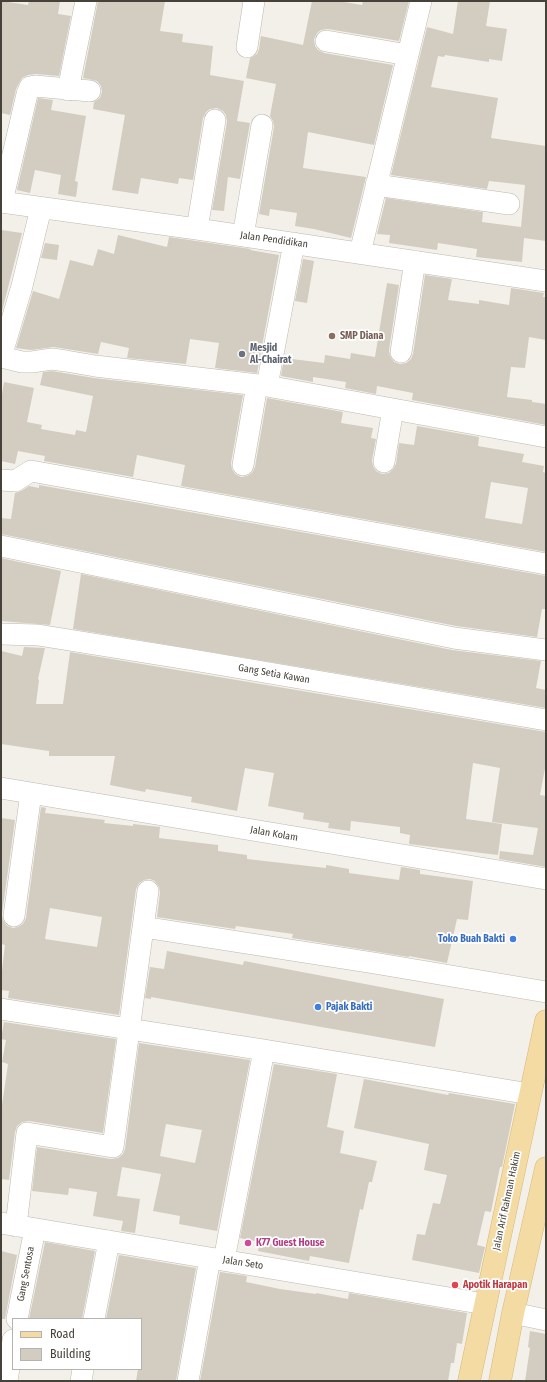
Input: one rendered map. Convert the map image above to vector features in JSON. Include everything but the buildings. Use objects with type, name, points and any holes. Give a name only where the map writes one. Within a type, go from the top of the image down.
[{"type":"main road","name":"Jalan Arif Rahman Hakim","points":[[470,1381],[485,1304],[546,1021]]},
{"type":"main road","points":[[500,1381],[513,1313],[544,1188]]},
{"type":"street","points":[[68,90],[86,1]]},
{"type":"street","points":[[247,47],[254,1]]},
{"type":"street","points":[[360,253],[421,1]]},
{"type":"street","points":[[326,40],[408,55]]},
{"type":"street","points":[[2,202],[27,94],[30,87],[35,86],[90,91]]},
{"type":"street","points":[[197,229],[216,120]]},
{"type":"street","points":[[243,236],[262,125]]},
{"type":"street","points":[[376,185],[509,204]]},
{"type":"street","name":"Jalan Pendidikan","points":[[2,202],[294,243],[546,281]]},
{"type":"street","points":[[41,208],[22,286],[1,358],[22,362],[52,359],[95,366],[262,386],[546,437]]},
{"type":"street","points":[[243,465],[294,243]]},
{"type":"street","points":[[401,352],[415,261]]},
{"type":"street","points":[[384,462],[393,410]]},
{"type":"street","points":[[1,480],[15,480],[31,471],[546,564]]},
{"type":"street","points":[[1,546],[454,638],[546,650]]},
{"type":"street","name":"Gang Setia Kawan","points":[[1,634],[38,635],[546,720]]},
{"type":"street","name":"Jalan Kolam","points":[[1,788],[546,879]]},
{"type":"street","points":[[14,916],[30,793]]},
{"type":"street","points":[[129,1030],[148,891]]},
{"type":"street","points":[[143,927],[374,963],[546,992]]},
{"type":"street","points":[[1,1010],[264,1050],[530,1094]]},
{"type":"street","name":"Gang Sentosa","points":[[17,1318],[17,1226],[27,1133],[113,1147],[129,1030]]},
{"type":"street","points":[[188,1381],[264,1050]]},
{"type":"street","name":"Jalan Seto","points":[[17,1226],[485,1304]]},
{"type":"street","points":[[94,1318],[109,1241]]},
{"type":"street","points":[[513,1313],[546,1320]]},
{"type":"street","points":[[7,1381],[12,1347]]},
{"type":"street","points":[[81,1381],[83,1370]]},
{"type":"place","name":"SMP Diana","points":[[332,336]]},
{"type":"place","name":"Mesjid Al-Chairat","points":[[242,354]]},
{"type":"place","name":"Toko Buah Bakti","points":[[513,939]]},
{"type":"place","name":"Pajak Bakti","points":[[318,1007]]},
{"type":"place","name":"K77 Guest House","points":[[248,1243]]},
{"type":"place","name":"Apotik Harapan","points":[[455,1285]]}]
